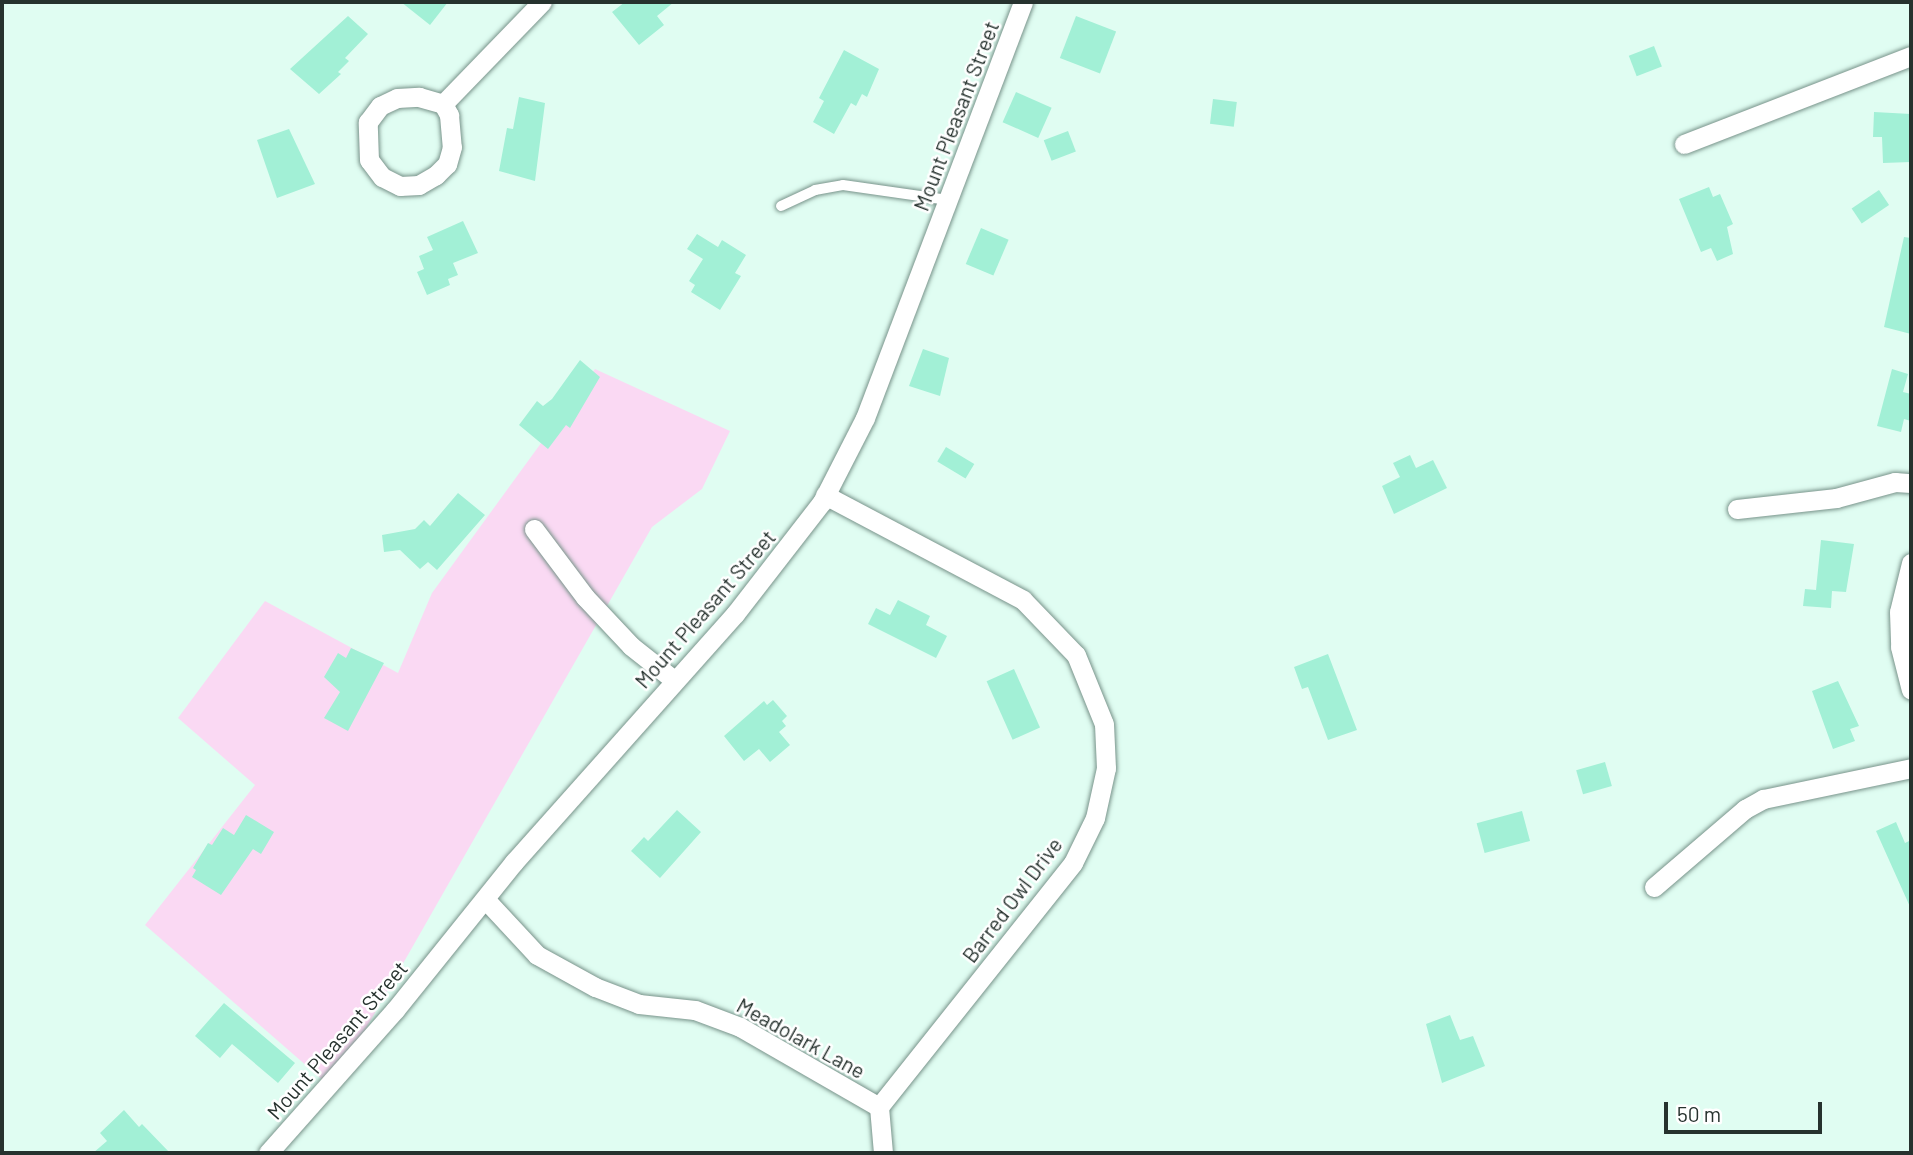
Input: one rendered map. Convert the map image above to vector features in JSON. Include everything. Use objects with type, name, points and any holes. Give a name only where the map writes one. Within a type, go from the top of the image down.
[{"type":"street","points":[[443,104],[542,2]]},
{"type":"street","name":"Mount Pleasant Street","points":[[268,1153],[395,1010],[485,899],[765,578],[825,495],[865,418],[1023,2]]},
{"type":"street","points":[[1684,144],[1911,56]]},
{"type":"street","points":[[419,97],[443,104],[452,129],[447,164],[419,185],[400,186],[382,177],[369,160],[366,140],[368,122],[380,106],[397,98],[419,97]]},
{"type":"street","points":[[1737,509],[1836,498],[1895,482],[1911,483]]},
{"type":"street","name":"Barred Owl Drive","points":[[825,495],[1023,600],[1076,656],[1104,724],[1106,768],[1096,818],[1073,863],[879,1107]]},
{"type":"street","points":[[534,529],[585,597],[631,646],[674,680]]},
{"type":"street","points":[[1911,563],[1899,612],[1900,647],[1911,690]]},
{"type":"street","points":[[1654,887],[1745,809],[1763,799],[1911,768]]},
{"type":"street","name":"Meadolark Lane","points":[[485,899],[537,955],[595,987],[639,1004],[695,1010],[740,1027],[879,1107]]},
{"type":"street","points":[[879,1107],[883,1153]]},
{"type":"lane","points":[[781,206],[816,190],[843,185],[948,200]]},
{"type":"shaded area","points":[[595,369],[730,431],[702,489],[652,527],[332,1088],[145,925],[255,785],[178,718],[265,601],[398,673],[432,593]]},
{"type":"building","points":[[401,2],[448,2],[430,25]]},
{"type":"building","points":[[625,2],[674,2],[657,16],[664,25],[639,45],[612,12]]},
{"type":"building","points":[[348,16],[368,34],[345,58],[349,61],[338,72],[341,74],[319,94],[290,69]]},
{"type":"building","points":[[1076,16],[1116,31],[1100,73],[1060,58]]},
{"type":"building","points":[[1654,46],[1662,67],[1637,76],[1629,56]]},
{"type":"building","points":[[844,50],[879,69],[867,97],[862,94],[856,106],[851,103],[834,134],[813,122],[824,101],[819,98]]},
{"type":"building","points":[[1016,92],[1052,108],[1038,138],[1003,122]]},
{"type":"building","points":[[519,97],[545,103],[535,181],[499,171],[507,128],[513,129]]},
{"type":"building","points":[[1213,99],[1237,102],[1234,127],[1210,124]]},
{"type":"building","points":[[1874,112],[1911,114],[1911,162],[1883,163],[1882,137],[1873,137]]},
{"type":"building","points":[[289,129],[315,184],[277,198],[257,140]]},
{"type":"building","points":[[1068,131],[1076,152],[1052,161],[1044,140]]},
{"type":"building","points":[[1709,187],[1713,197],[1720,194],[1733,224],[1727,227],[1733,254],[1717,261],[1711,248],[1701,252],[1679,199]]},
{"type":"building","points":[[1879,190],[1889,205],[1862,223],[1852,208]]},
{"type":"building","points":[[463,221],[478,253],[453,263],[458,275],[448,279],[450,285],[427,295],[417,272],[424,269],[419,256],[433,250],[427,237]]},
{"type":"building","points":[[981,228],[1009,240],[993,276],[966,264]]},
{"type":"building","points":[[697,234],[718,247],[722,240],[746,255],[735,273],[741,276],[720,310],[691,292],[695,285],[689,281],[703,259],[687,249]]},
{"type":"building","points":[[1904,237],[1911,238],[1911,334],[1884,327]]},
{"type":"building","points":[[923,349],[949,358],[940,396],[909,386]]},
{"type":"building","points":[[580,360],[600,377],[570,428],[566,425],[548,449],[519,425],[537,401],[543,406],[552,399]]},
{"type":"building","points":[[1892,369],[1908,374],[1903,392],[1911,394],[1911,421],[1904,419],[1901,432],[1877,426]]},
{"type":"building","points":[[946,447],[974,464],[966,479],[937,462]]},
{"type":"building","points":[[1410,455],[1416,468],[1433,460],[1447,488],[1394,514],[1382,486],[1400,477],[1393,463]]},
{"type":"building","points":[[458,493],[485,515],[437,570],[428,562],[420,569],[400,550],[384,552],[382,535],[415,529],[424,520],[430,526]]},
{"type":"building","points":[[1821,540],[1854,544],[1846,592],[1832,591],[1831,608],[1803,606],[1805,589],[1816,590]]},
{"type":"building","points":[[898,600],[930,616],[926,625],[947,636],[936,658],[868,624],[876,608],[890,615]]},
{"type":"building","points":[[351,648],[384,663],[348,731],[324,718],[340,692],[324,677],[338,653],[346,658]]},
{"type":"building","points":[[1328,654],[1357,730],[1328,740],[1308,687],[1302,689],[1294,667]]},
{"type":"building","points":[[1014,669],[1040,727],[1013,740],[987,681]]},
{"type":"building","points":[[1838,681],[1859,726],[1850,729],[1855,741],[1833,749],[1812,691]]},
{"type":"building","points":[[773,700],[787,716],[782,721],[786,726],[779,732],[790,745],[770,762],[759,749],[744,761],[724,736],[764,701],[767,705]]},
{"type":"building","points":[[1605,762],[1612,786],[1583,794],[1576,770]]},
{"type":"building","points":[[677,810],[701,832],[660,878],[631,851],[644,837],[648,841]]},
{"type":"building","points":[[1522,811],[1530,841],[1485,853],[1477,823]]},
{"type":"building","points":[[246,815],[274,832],[261,854],[253,849],[221,895],[192,877],[196,870],[193,868],[208,843],[212,845],[223,828],[234,835]]},
{"type":"building","points":[[1896,822],[1905,843],[1911,840],[1911,909],[1876,831]]},
{"type":"building","points":[[224,1003],[295,1063],[278,1083],[232,1044],[220,1058],[195,1036]]},
{"type":"building","points":[[1450,1015],[1460,1040],[1473,1036],[1485,1066],[1442,1083],[1426,1024]]},
{"type":"building","points":[[124,1110],[139,1127],[142,1124],[170,1153],[93,1153],[107,1141],[100,1133]]}]
